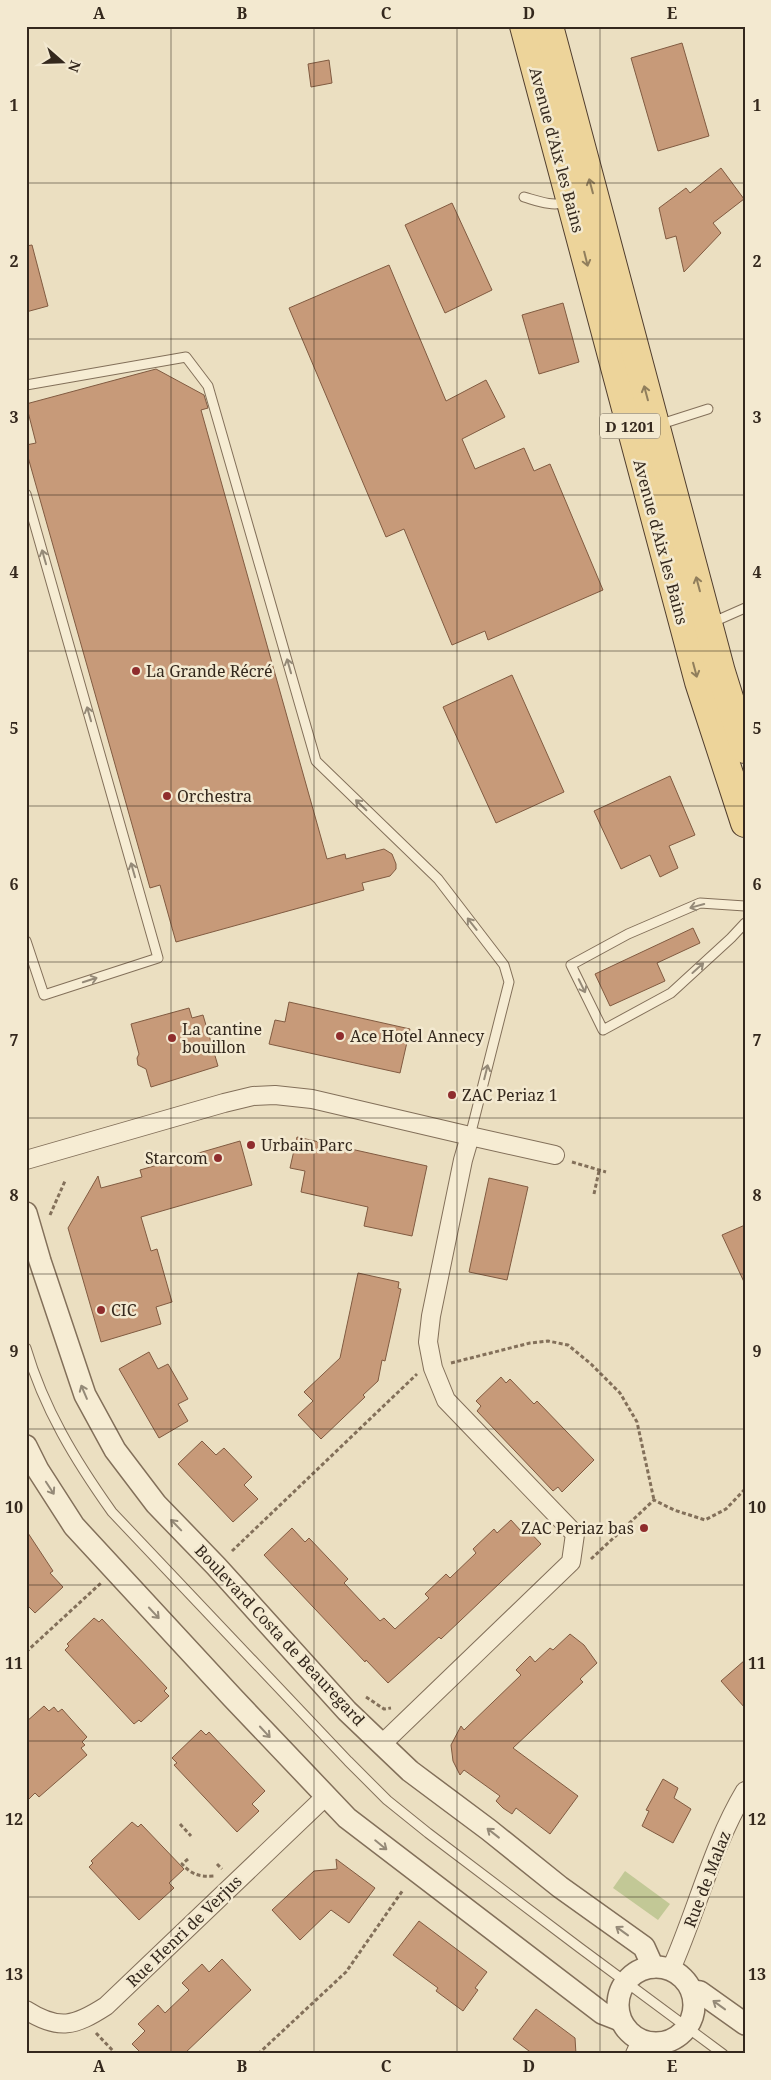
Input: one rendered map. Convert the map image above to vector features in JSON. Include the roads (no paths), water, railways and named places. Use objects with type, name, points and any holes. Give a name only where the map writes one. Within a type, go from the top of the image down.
[{"type":"main road","name":"Avenue d'Aix les Bains","points":[[524,26],[643,429],[697,628],[699,682],[729,731],[743,814]]},
{"type":"main road","name":"Avenue d'Aix les Bains","points":[[549,26],[600,235],[643,429]]},
{"type":"street","points":[[26,1160],[215,1105],[253,1096],[275,1095],[312,1099],[555,1155]]},
{"type":"street","points":[[383,1743],[571,1562],[575,1534],[446,1400],[433,1368],[428,1342],[431,1316],[463,1160],[470,1136]]},
{"type":"street","name":"Boulevard Costa de Beauregard","points":[[26,1212],[40,1261],[85,1395],[116,1450],[156,1504],[216,1566],[347,1711],[383,1743],[410,1771],[560,1886],[644,1947],[662,1968],[687,1982],[692,1991],[700,1992],[745,2024]]},
{"type":"street","points":[[26,1446],[38,1470],[74,1526],[347,1818],[420,1876],[602,2013],[620,2020]]},
{"type":"street","name":"Rue de Malaz","points":[[662,1968],[684,1938],[714,1857],[735,1807],[745,1791]]},
{"type":"street","name":"Rue Henri de Verjus","points":[[26,2010],[39,2018],[60,2025],[84,2020],[106,2006],[326,1796]]},
{"type":"street","points":[[662,1968],[638,1971],[626,1981],[619,1993],[617,2006],[620,2020],[628,2033],[650,2048],[676,2039],[687,2028],[693,2017],[692,1991]]},
{"type":"lane","points":[[524,197],[577,208]]},
{"type":"lane","points":[[26,385],[186,357],[208,386],[316,761],[438,880],[504,965],[509,982],[470,1136]]},
{"type":"lane","points":[[643,429],[708,409]]},
{"type":"lane","points":[[26,494],[158,958],[44,995],[26,940]]},
{"type":"lane","points":[[697,628],[745,608]]},
{"type":"lane","points":[[745,906],[700,904],[628,934],[571,965],[603,1030],[671,993],[745,923]]},
{"type":"lane","points":[[26,1348],[48,1409],[66,1444],[112,1512],[388,1800],[428,1833],[723,2054]]},
{"type":"place","name":"La Grande Récré","points":[[136,671]]},
{"type":"place","name":"Orchestra","points":[[167,796]]},
{"type":"place","name":"Ace Hotel Annecy","points":[[340,1036]]},
{"type":"place","name":"La cantine bouillon","points":[[172,1038]]},
{"type":"place","name":"ZAC Periaz 1","points":[[452,1095]]},
{"type":"place","name":"Urbain Parc","points":[[251,1145]]},
{"type":"place","name":"Starcom","points":[[218,1158]]},
{"type":"place","name":"CIC","points":[[101,1310]]},
{"type":"place","name":"ZAC Periaz bas","points":[[644,1528]]}]
